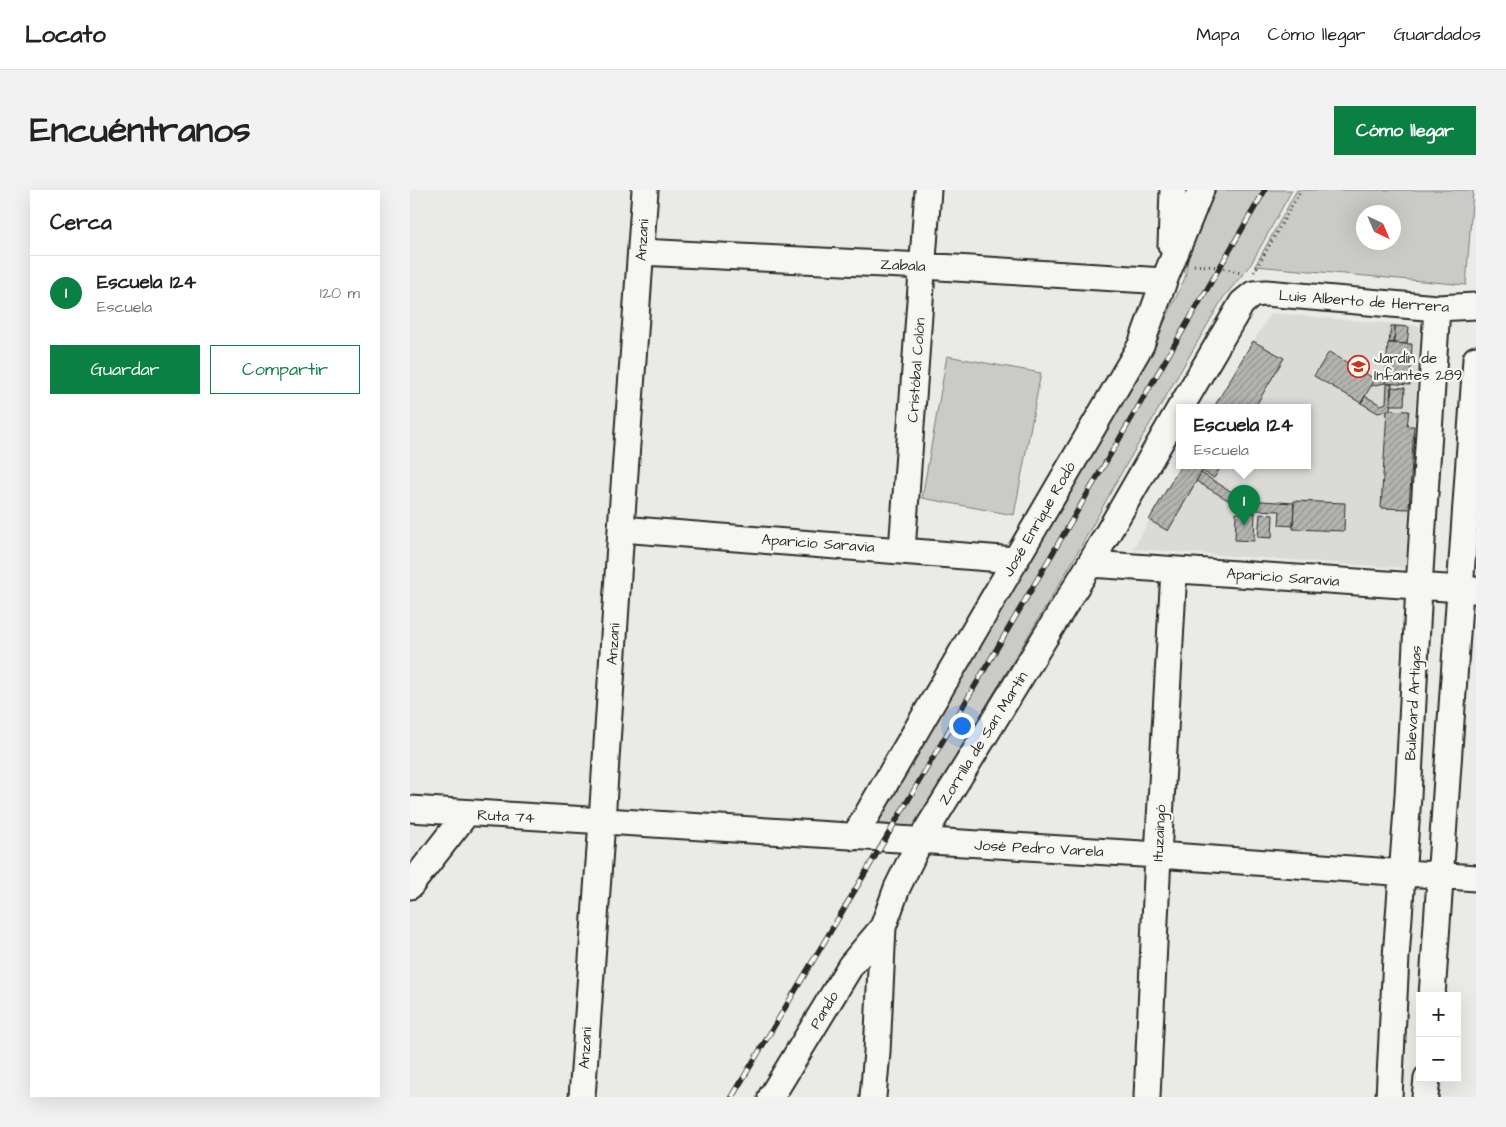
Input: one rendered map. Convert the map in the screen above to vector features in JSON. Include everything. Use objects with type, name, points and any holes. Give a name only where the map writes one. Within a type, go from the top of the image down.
[{"type":"street","name":"Anzani","points":[[582,1097],[644,190]]},
{"type":"street","name":"Cristóbal Colón","points":[[902,550],[928,190]]},
{"type":"street","points":[[1168,272],[1174,190]]},
{"type":"street","name":"José Enrique Rodó","points":[[854,837],[1140,345],[1201,190]]},
{"type":"street","name":"Zabala","points":[[641,252],[923,266],[1168,272]]},
{"type":"street","name":"Luis Alberto de Herrera","points":[[1252,294],[1266,293],[1437,308],[1476,306]]},
{"type":"street","name":"Zorrilla de San Martín","points":[[1183,404],[1242,303],[1252,294]]},
{"type":"street","name":"Bulevard Artigas","points":[[1390,1097],[1396,956],[1408,796],[1437,308]]},
{"type":"street","points":[[1432,992],[1446,800],[1468,590],[1476,359]]},
{"type":"street","name":"Zorrilla de San Martín","points":[[872,1097],[877,1052],[883,926],[897,888],[920,841],[1090,564],[1176,417]]},
{"type":"street","name":"Aparicio Saravia","points":[[621,528],[1015,560]]},
{"type":"street","name":"Aparicio Saravia","points":[[1090,564],[1468,590]]},
{"type":"street","name":"Ituzaingó","points":[[1147,1097],[1174,570]]},
{"type":"street","points":[[1408,796],[1419,787],[1435,789],[1446,800]]},
{"type":"street","name":"Ruta 74","points":[[410,809],[602,821]]},
{"type":"street","points":[[410,886],[466,814]]},
{"type":"street","name":"José Pedro Varela","points":[[602,821],[1158,855],[1476,878]]},
{"type":"street","name":"Pando","points":[[771,1097],[851,965],[883,926]]},
{"type":"street","points":[[1396,956],[1407,966],[1422,968],[1434,960]]},
{"type":"street","points":[[1425,1097],[1426,1082]]},
{"type":"path","points":[[1168,272],[1220,268],[1252,276],[1301,190]]},
{"type":"shaded area","points":[[1216,190],[1292,190],[1251,264],[1223,298],[1119,477],[1073,561],[918,820],[911,827],[885,824],[874,825],[900,774],[1163,325],[1185,278],[1190,247]]},
{"type":"shaded area","points":[[1297,190],[1473,190],[1466,285],[1255,266]]},
{"type":"shaded area","points":[[1271,313],[1420,326],[1405,568],[1133,549],[1179,469],[1311,469],[1311,404],[1216,404]]},
{"type":"shaded area","points":[[947,356],[1041,373],[1014,515],[922,498]]},
{"type":"building","points":[[1391,326],[1395,326],[1394,343],[1389,343]]},
{"type":"building","points":[[1395,326],[1409,327],[1407,344],[1394,343]]},
{"type":"building","points":[[1253,341],[1284,358],[1257,404],[1216,404]]},
{"type":"building","points":[[1388,343],[1412,344],[1410,385],[1385,383]]},
{"type":"building","points":[[1329,352],[1375,379],[1361,403],[1314,376]]},
{"type":"building","points":[[1385,377],[1385,383],[1371,386],[1375,379]]},
{"type":"building","points":[[1387,384],[1392,384],[1390,410],[1378,413],[1361,403],[1365,396],[1381,405],[1386,403]]},
{"type":"building","points":[[1391,387],[1405,388],[1404,405],[1390,405]]},
{"type":"building","points":[[1387,410],[1409,411],[1407,426],[1414,426],[1409,509],[1381,508]]},
{"type":"building","points":[[1179,469],[1220,469],[1214,478],[1202,471],[1168,531],[1149,520]]},
{"type":"building","points":[[1201,473],[1245,500],[1294,503],[1293,526],[1279,525],[1280,511],[1255,510],[1255,513],[1250,513],[1250,509],[1243,509],[1196,481]]},
{"type":"building","points":[[1294,501],[1345,503],[1344,531],[1293,529]]},
{"type":"building","points":[[1236,513],[1255,513],[1254,541],[1235,540]]},
{"type":"building","points":[[1260,514],[1273,515],[1272,538],[1258,537]]},
{"type":"railway","points":[[732,1097],[886,838],[1265,190]]},
{"type":"place","name":"Jardín de Infantes 289","points":[[1358,367]]},
{"type":"place","name":"Escuela 124","points":[[1244,526]]}]
